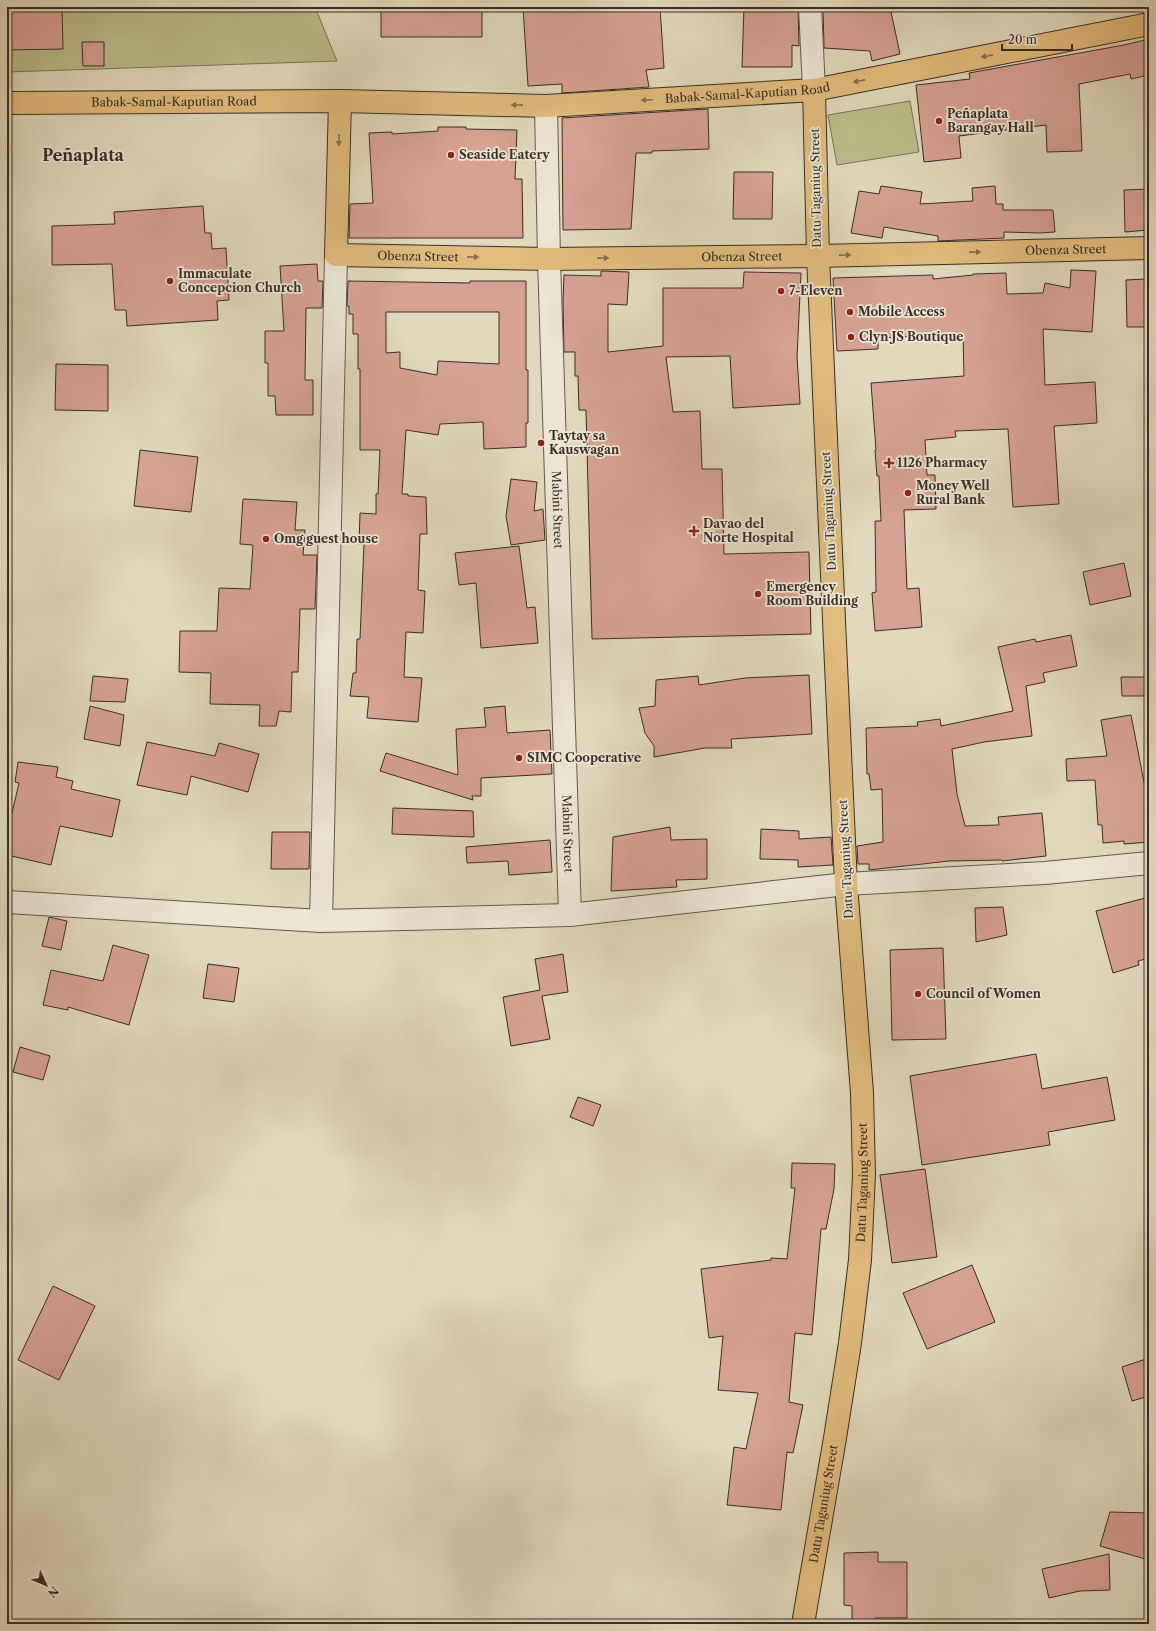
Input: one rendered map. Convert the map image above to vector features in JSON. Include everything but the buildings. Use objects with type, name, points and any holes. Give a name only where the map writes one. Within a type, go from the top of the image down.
[{"type":"main road","name":"Babak-Samal-Kaputian Road","points":[[7,103],[340,101],[546,106],[814,90],[1149,24]]},
{"type":"main road","name":"Datu Taganiug Street","points":[[803,1624],[850,1343],[860,1260],[864,1174],[862,1092],[846,884],[818,256],[814,90]]},
{"type":"main road","points":[[336,255],[340,101]]},
{"type":"main road","name":"Obenza Street","points":[[336,255],[549,259],[818,256],[1149,248]]},
{"type":"street","points":[[810,7],[814,90]]},
{"type":"street","name":"Mabini Street","points":[[546,106],[549,259],[570,915]]},
{"type":"street","points":[[321,921],[336,255]]},
{"type":"street","points":[[7,902],[321,921],[570,915],[846,884],[1045,872],[1149,863]]},
{"type":"green space","points":[[7,7],[315,7],[337,61],[7,72]]},
{"type":"green space","points":[[910,101],[919,152],[837,165],[828,115]]},
{"type":"place","name":"Peñaplata Barangay Hall","points":[[939,121]]},
{"type":"place","name":"Seaside Eatery","points":[[451,155]]},
{"type":"place","name":"Immaculate Concepcion Church","points":[[170,281]]},
{"type":"place","name":"7-Eleven","points":[[781,291]]},
{"type":"place","name":"Mobile Access","points":[[850,312]]},
{"type":"place","name":"Clyn JS Boutique","points":[[851,337]]},
{"type":"place","name":"Taytay sa Kauswagan","points":[[541,443]]},
{"type":"place","name":"1126 Pharmacy","points":[[889,463]]},
{"type":"place","name":"Money Well Rural Bank","points":[[908,493]]},
{"type":"place","name":"Davao del Norte Hospital","points":[[694,531]]},
{"type":"place","name":"Omg guest house","points":[[266,539]]},
{"type":"place","name":"Emergency Room Building","points":[[758,594]]},
{"type":"place","name":"SIMC Cooperative","points":[[519,758]]},
{"type":"place","name":"Council of Women","points":[[918,994]]},
{"type":"district","name":"Peñaplata","points":[[83,155]]}]
